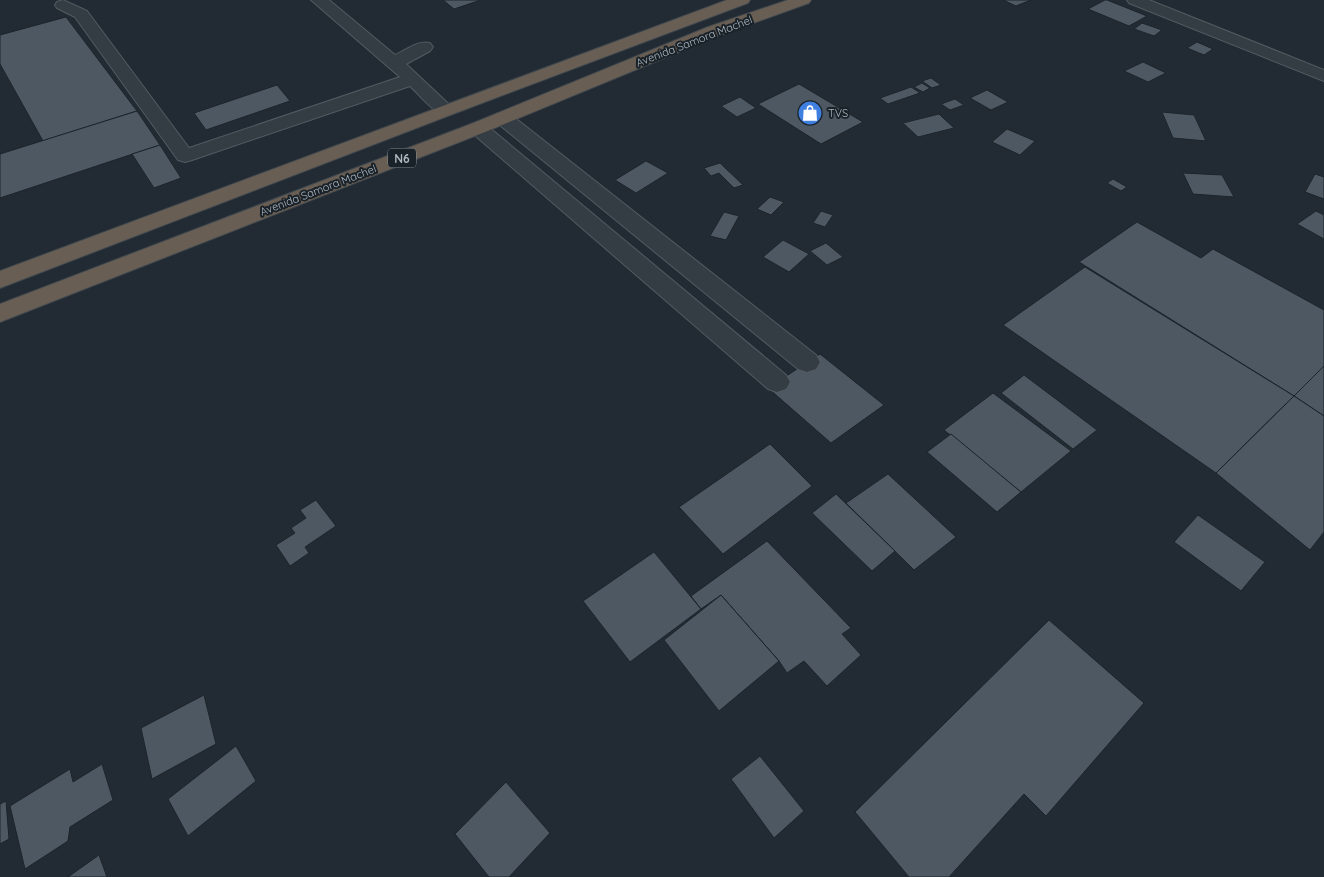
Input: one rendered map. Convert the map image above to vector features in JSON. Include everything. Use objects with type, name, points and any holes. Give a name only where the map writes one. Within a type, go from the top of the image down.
[{"type":"highway","name":"Avenida Samora Machel","points":[[0,280],[446,110],[742,0]]},
{"type":"highway","name":"Avenida Samora Machel","points":[[0,313],[478,128],[714,32],[803,0]]},
{"type":"street","points":[[319,0],[413,79],[446,110]]},
{"type":"street","points":[[1135,0],[1324,76]]},
{"type":"street","points":[[63,5],[81,14],[186,156],[413,79]]},
{"type":"street","points":[[394,64],[424,47]]},
{"type":"street","points":[[503,118],[807,362]]},
{"type":"street","points":[[478,128],[777,382]]},
{"type":"building","points":[[443,0],[481,0],[454,9]]},
{"type":"building","points":[[1003,0],[1031,0],[1016,6]]},
{"type":"building","points":[[1105,0],[1147,16],[1129,26],[1088,9]]},
{"type":"building","points":[[66,17],[137,111],[43,141],[0,64],[0,35]]},
{"type":"building","points":[[1142,23],[1162,30],[1154,36],[1134,29]]},
{"type":"building","points":[[1197,42],[1213,49],[1204,55],[1187,48]]},
{"type":"building","points":[[1143,62],[1166,73],[1148,82],[1124,71]]},
{"type":"building","points":[[931,78],[941,85],[932,88],[922,81]]},
{"type":"building","points":[[922,83],[930,88],[923,92],[914,87]]},
{"type":"building","name":"TVS","points":[[799,84],[863,122],[821,144],[758,104]]},
{"type":"building","points":[[277,85],[290,101],[206,130],[194,113]]},
{"type":"building","points":[[911,87],[920,93],[888,104],[880,98]]},
{"type":"building","points":[[987,90],[1008,102],[991,110],[970,98]]},
{"type":"building","points":[[740,97],[756,108],[737,117],[721,106]]},
{"type":"building","points":[[955,99],[964,105],[950,110],[941,104]]},
{"type":"building","points":[[137,111],[160,145],[0,198],[0,154]]},
{"type":"building","points":[[1162,112],[1194,115],[1206,141],[1173,138]]},
{"type":"building","points":[[939,114],[954,128],[918,137],[903,123]]},
{"type":"building","points":[[1007,129],[1035,141],[1020,155],[992,142]]},
{"type":"building","points":[[160,145],[181,178],[154,188],[132,154]]},
{"type":"building","points":[[646,161],[668,173],[636,193],[615,180]]},
{"type":"building","points":[[720,163],[743,185],[734,188],[719,173],[711,176],[704,168]]},
{"type":"building","points":[[1183,173],[1222,175],[1234,197],[1193,194]]},
{"type":"building","points":[[1315,174],[1324,177],[1324,199],[1305,192]]},
{"type":"building","points":[[1113,179],[1127,187],[1121,191],[1107,183]]},
{"type":"building","points":[[770,197],[784,202],[771,215],[757,209]]},
{"type":"building","points":[[821,211],[833,215],[825,227],[813,223]]},
{"type":"building","points":[[1316,211],[1324,215],[1324,239],[1297,224]]},
{"type":"building","points":[[724,212],[739,216],[726,240],[710,236]]},
{"type":"building","points":[[1137,222],[1201,258],[1213,249],[1324,310],[1324,366],[1294,396],[1079,262]]},
{"type":"building","points":[[783,240],[809,254],[789,272],[763,257]]},
{"type":"building","points":[[826,243],[843,257],[827,265],[810,251]]},
{"type":"building","points":[[1085,267],[1294,396],[1216,473],[1003,325]]},
{"type":"building","points":[[820,354],[884,405],[831,443],[768,388]]},
{"type":"building","points":[[1324,366],[1324,416],[1294,396]]},
{"type":"building","points":[[1024,375],[1097,430],[1073,449],[1001,393]]},
{"type":"building","points":[[993,393],[1071,451],[1021,492],[944,430]]},
{"type":"building","points":[[1294,396],[1324,416],[1324,532],[1310,550],[1216,473]]},
{"type":"building","points":[[951,434],[1021,492],[997,512],[927,452]]},
{"type":"building","points":[[770,444],[812,486],[723,554],[679,507]]},
{"type":"building","points":[[888,474],[956,537],[914,570],[846,503]]},
{"type":"building","points":[[836,494],[895,551],[872,571],[812,513]]},
{"type":"building","points":[[316,500],[336,526],[305,547],[309,553],[290,566],[276,545],[295,533],[291,528],[306,518],[300,510]]},
{"type":"building","points":[[1198,515],[1265,562],[1241,591],[1174,542]]},
{"type":"building","points":[[767,541],[851,628],[842,634],[861,655],[827,686],[804,661],[787,673],[779,661],[721,595],[701,609],[691,596]]},
{"type":"building","points":[[654,552],[701,609],[630,662],[583,601]]},
{"type":"building","points":[[721,595],[779,661],[719,711],[664,640]]},
{"type":"building","points":[[1049,620],[1144,703],[1046,816],[1024,794],[949,877],[909,877],[855,812]]},
{"type":"building","points":[[204,695],[216,744],[152,779],[141,728]]},
{"type":"building","points":[[236,746],[256,781],[188,836],[168,799]]},
{"type":"building","points":[[760,756],[804,811],[774,838],[731,779]]},
{"type":"building","points":[[102,764],[113,800],[70,827],[68,841],[25,869],[10,806],[70,769],[73,782]]},
{"type":"building","points":[[506,782],[550,833],[509,877],[489,877],[455,834]]},
{"type":"building","points":[[6,801],[9,839],[0,844],[0,804]]},
{"type":"building","points":[[99,855],[107,877],[68,877]]},
{"type":"place","name":"TVS","points":[[810,113]]}]
